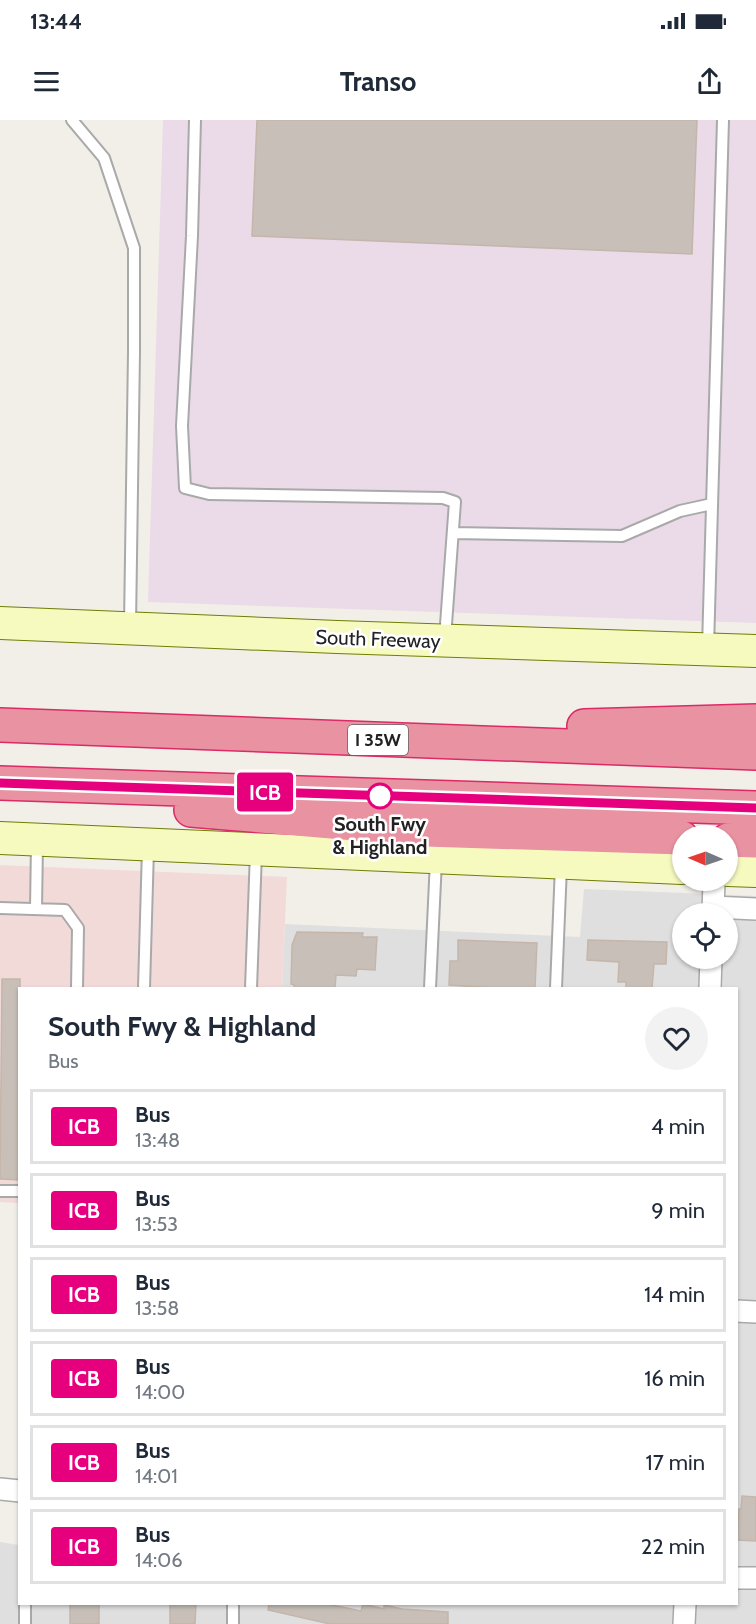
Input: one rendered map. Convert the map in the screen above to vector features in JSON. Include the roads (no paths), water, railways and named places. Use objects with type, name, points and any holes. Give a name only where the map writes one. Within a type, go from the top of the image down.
[{"type":"highway","points":[[227,734],[756,721]]},
{"type":"highway","name":"I 35W","points":[[0,725],[756,753]]},
{"type":"highway","points":[[0,783],[756,808]]},
{"type":"highway","points":[[0,802],[154,807],[426,831],[672,838]]},
{"type":"highway","points":[[738,840],[756,841]]},
{"type":"main road","name":"South Freeway","points":[[0,623],[756,651]]},
{"type":"main road","points":[[0,838],[672,868]]},
{"type":"main road","points":[[738,870],[756,871]]},
{"type":"street","points":[[738,909],[756,909]]},
{"type":"street","points":[[710,987],[711,969]]},
{"type":"street","points":[[738,1311],[756,1312]]},
{"type":"street","points":[[0,1489],[18,1491]]},
{"type":"street","points":[[738,1578],[756,1578]]},
{"type":"street","points":[[684,1624],[685,1605]]},
{"type":"lane","points":[[72,120],[104,158],[134,248],[130,628]]},
{"type":"lane","points":[[195,120],[192,236],[182,426],[185,488],[208,494],[443,498],[455,502],[445,641]]},
{"type":"lane","points":[[708,650],[723,120]]},
{"type":"lane","points":[[453,533],[622,536],[680,511],[712,504]]},
{"type":"lane","points":[[36,909],[37,839]]},
{"type":"lane","points":[[144,987],[148,844]]},
{"type":"lane","points":[[251,987],[256,849]]},
{"type":"lane","points":[[430,987],[436,857]]},
{"type":"lane","points":[[556,987],[561,862]]},
{"type":"lane","points":[[0,908],[65,910],[78,928],[77,987]]},
{"type":"lane","points":[[0,1191],[18,1191]]},
{"type":"lane","points":[[25,1605],[25,1624]]},
{"type":"lane","points":[[233,1605],[233,1624]]},
{"type":"place","name":"South Fwy & Highland","points":[[380,796]]}]
